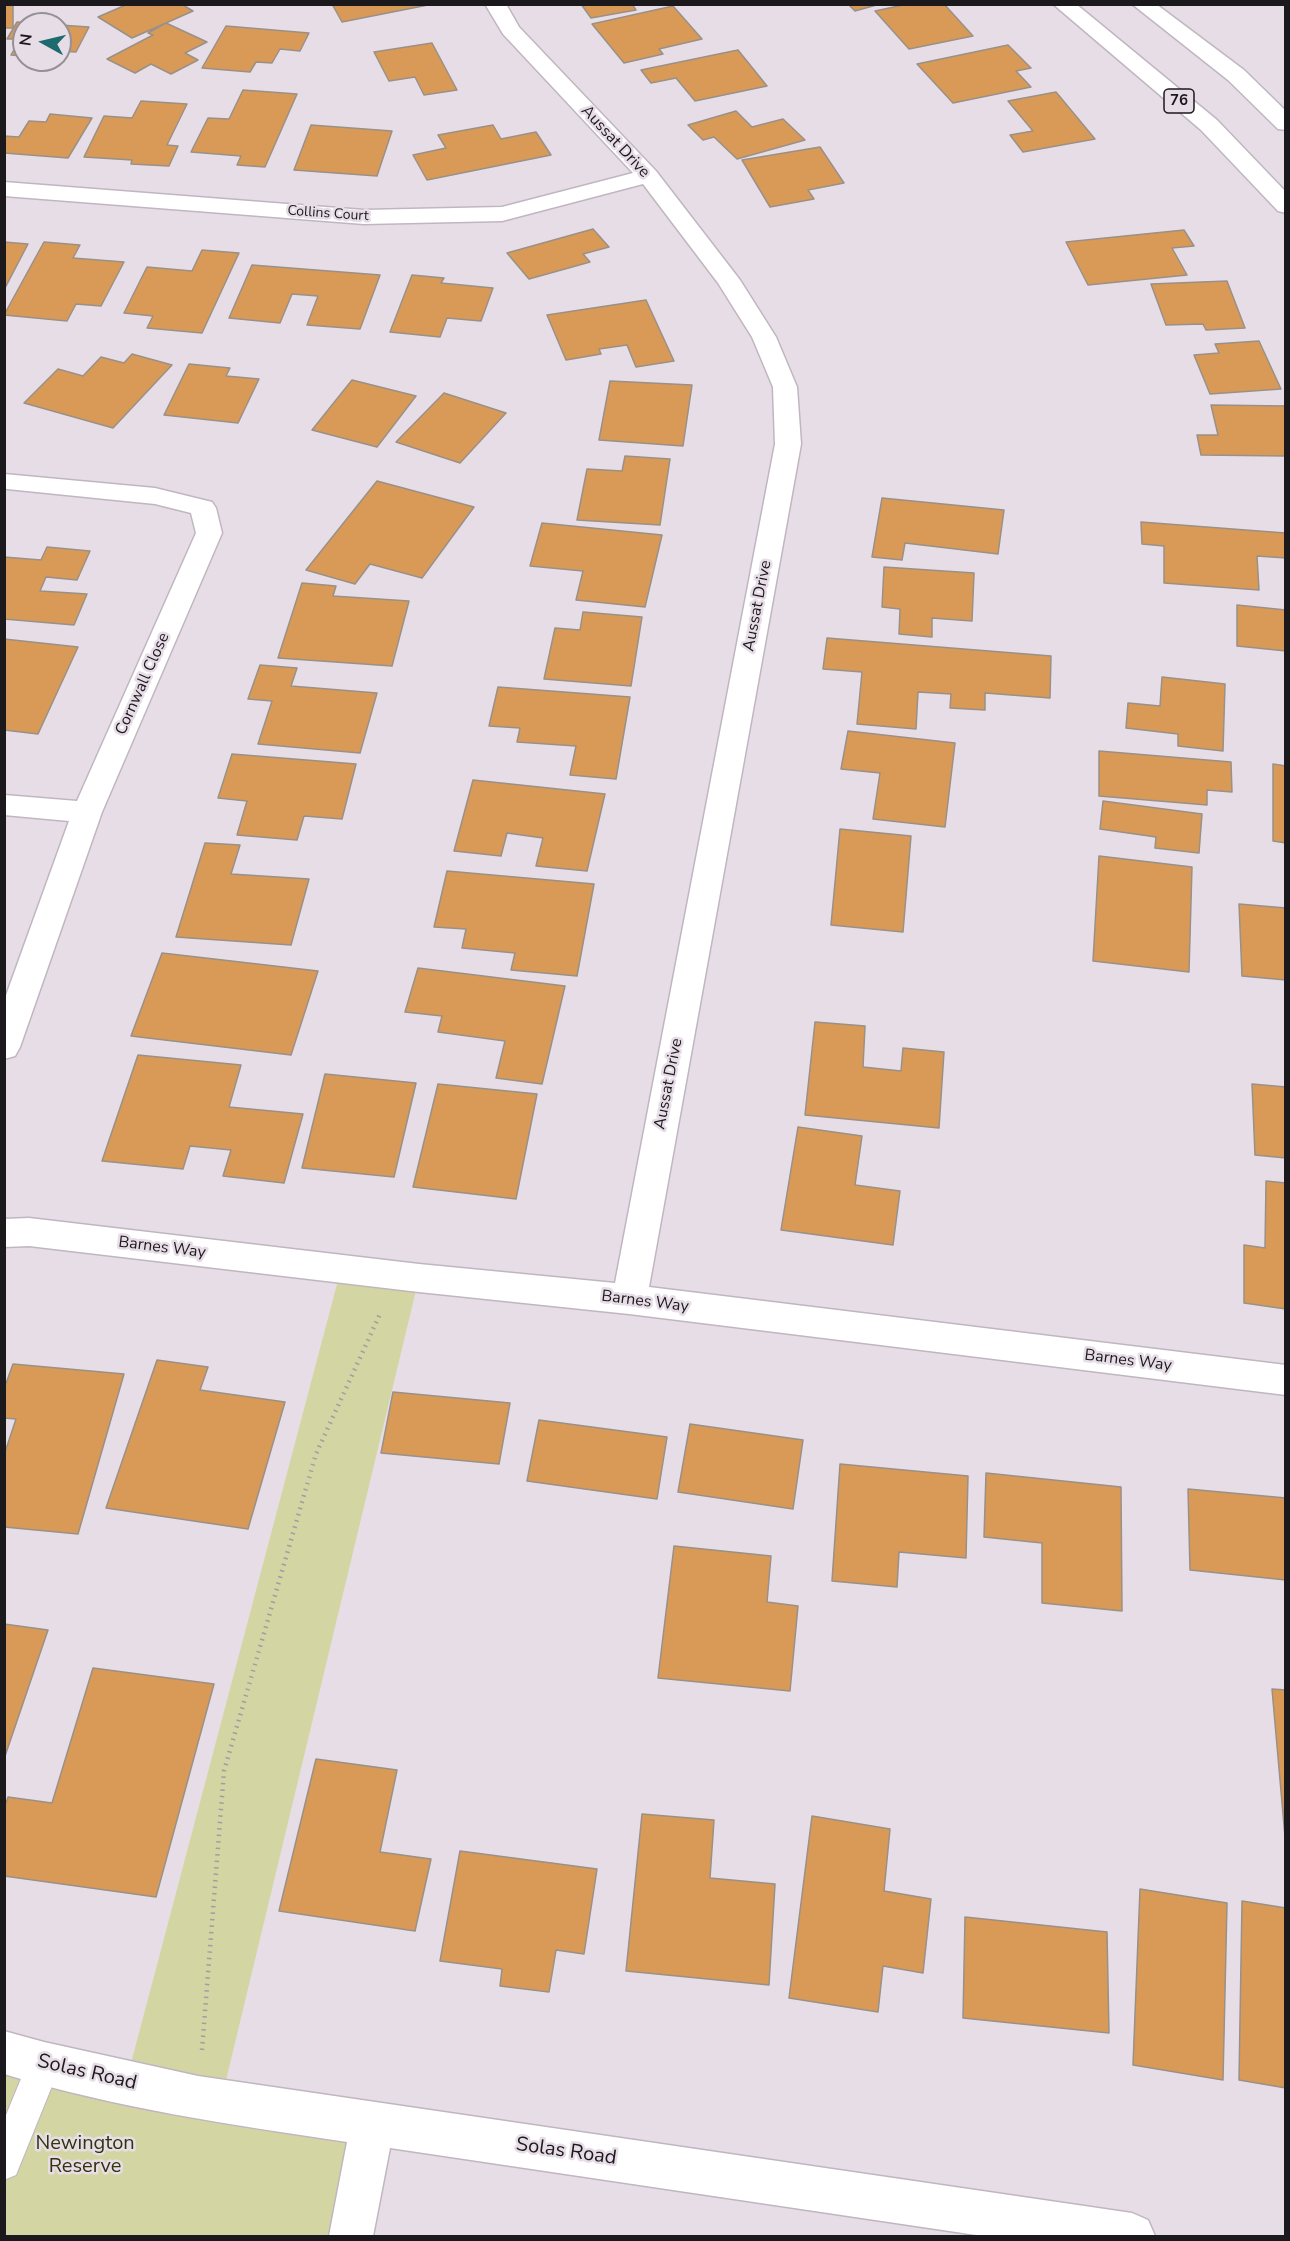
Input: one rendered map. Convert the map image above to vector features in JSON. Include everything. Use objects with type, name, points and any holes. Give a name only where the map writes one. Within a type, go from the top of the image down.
[{"type":"street","name":"Aussat Drive","points":[[495,4],[510,30],[648,176],[728,280],[764,337],[785,387],[788,444],[629,1299]]},
{"type":"street","name":"76","points":[[1063,4],[1209,125],[1286,206]]},
{"type":"street","points":[[1142,4],[1236,75],[1286,123]]},
{"type":"street","name":"Collins Court","points":[[4,189],[364,217],[502,214],[648,176]]},
{"type":"street","name":"Cornwall Close","points":[[4,1047],[87,812],[210,533],[203,508],[154,496],[7,481]]},
{"type":"street","points":[[4,805],[87,812]]},
{"type":"street","name":"Barnes Way","points":[[4,1233],[29,1232],[397,1276],[629,1299],[1286,1380]]},
{"type":"street","name":"Solas Road","points":[[24,2058],[198,2098],[1132,2236]]},
{"type":"street","points":[[351,2236],[373,2123]]},
{"type":"lane","points":[[4,2163],[24,2058]]},
{"type":"path","points":[[198,2098],[224,1770],[316,1454],[397,1276]]},
{"type":"green space","name":"Newington Reserve","points":[[341,1269],[419,1278],[221,2101],[373,2123],[351,2236],[5,2236],[4,2052],[126,2082]]},
{"type":"building","points":[[4,4],[13,4],[12,28],[4,28]]},
{"type":"building","points":[[128,4],[181,4],[193,11],[132,38],[98,17]]},
{"type":"building","points":[[332,4],[433,4],[342,22]]},
{"type":"building","points":[[581,4],[632,4],[636,10],[591,18]]},
{"type":"building","points":[[848,4],[880,4],[855,11]]},
{"type":"building","points":[[908,4],[944,4],[973,36],[909,49],[875,11]]},
{"type":"building","points":[[673,6],[702,39],[659,49],[663,54],[624,63],[592,24]]},
{"type":"building","points":[[166,23],[207,42],[185,53],[198,60],[171,74],[151,64],[135,73],[107,59],[153,35],[148,33]]},
{"type":"building","points":[[72,26],[89,27],[76,52],[72,52]]},
{"type":"building","points":[[226,26],[309,33],[300,51],[280,49],[272,63],[256,62],[250,72],[202,68]]},
{"type":"building","points":[[432,43],[457,90],[424,95],[415,77],[389,81],[374,52]]},
{"type":"building","points":[[1008,45],[1031,68],[1016,71],[1031,87],[953,103],[917,64]]},
{"type":"building","points":[[738,50],[767,86],[695,101],[676,78],[651,83],[641,70]]},
{"type":"building","points":[[243,90],[297,94],[265,167],[237,165],[241,156],[191,152],[208,118],[229,119]]},
{"type":"building","points":[[1056,92],[1095,139],[1023,152],[1010,135],[1033,131],[1008,101]]},
{"type":"building","points":[[141,101],[187,104],[167,145],[178,146],[169,166],[131,164],[132,160],[84,157],[104,116],[132,118]]},
{"type":"building","points":[[736,111],[752,127],[783,119],[805,140],[737,159],[714,137],[703,140],[688,125]]},
{"type":"building","points":[[50,114],[92,118],[68,158],[4,153],[4,136],[19,137],[29,121],[46,122]]},
{"type":"building","points":[[311,125],[392,131],[377,176],[294,170]]},
{"type":"building","points":[[493,125],[501,139],[536,132],[551,155],[427,180],[413,155],[446,148],[438,135]]},
{"type":"building","points":[[820,147],[844,183],[808,190],[814,199],[770,207],[742,160]]},
{"type":"building","points":[[593,229],[609,247],[583,254],[590,262],[529,279],[507,253]]},
{"type":"building","points":[[1184,230],[1194,246],[1172,248],[1187,275],[1088,285],[1066,242]]},
{"type":"building","points":[[4,242],[28,244],[4,290]]},
{"type":"building","points":[[44,242],[80,245],[73,258],[124,262],[101,306],[76,304],[67,321],[4,315]]},
{"type":"building","points":[[202,250],[239,253],[202,333],[147,328],[153,316],[124,313],[147,267],[192,271]]},
{"type":"building","points":[[252,265],[380,275],[360,329],[307,325],[318,296],[292,294],[280,323],[229,318]]},
{"type":"building","points":[[412,275],[444,278],[441,283],[493,288],[481,321],[447,318],[440,337],[390,332]]},
{"type":"building","points":[[1227,281],[1245,328],[1206,330],[1203,324],[1166,325],[1151,284]]},
{"type":"building","points":[[646,300],[674,361],[636,367],[627,345],[599,349],[601,354],[566,360],[547,315]]},
{"type":"building","points":[[1259,341],[1281,389],[1210,394],[1194,355],[1219,353],[1215,344]]},
{"type":"building","points":[[132,354],[172,365],[113,428],[24,403],[58,369],[83,376],[101,357],[124,363]]},
{"type":"building","points":[[189,364],[230,368],[226,376],[259,379],[238,423],[164,415]]},
{"type":"building","points":[[352,380],[416,396],[377,447],[312,430]]},
{"type":"building","points":[[610,381],[692,385],[683,446],[599,440]]},
{"type":"building","points":[[444,393],[506,413],[460,463],[396,442]]},
{"type":"building","points":[[1211,405],[1286,406],[1286,456],[1201,455],[1197,435],[1218,435]]},
{"type":"building","points":[[625,456],[670,459],[660,525],[577,520],[587,469],[622,471]]},
{"type":"building","points":[[377,481],[474,507],[422,578],[370,564],[355,584],[306,570]]},
{"type":"building","points":[[882,498],[1004,510],[998,554],[905,543],[902,560],[872,557]]},
{"type":"building","points":[[1141,522],[1285,533],[1286,558],[1257,556],[1259,590],[1164,583],[1164,546],[1142,544]]},
{"type":"building","points":[[542,523],[662,535],[645,607],[576,600],[583,571],[530,566]]},
{"type":"building","points":[[47,547],[90,551],[77,580],[46,577],[40,591],[87,594],[74,625],[4,619],[4,557],[41,560]]},
{"type":"building","points":[[884,567],[974,573],[972,621],[932,618],[932,637],[899,634],[900,609],[882,607]]},
{"type":"building","points":[[302,583],[336,586],[333,596],[409,601],[392,666],[278,658]]},
{"type":"building","points":[[1237,605],[1286,610],[1286,651],[1237,646]]},
{"type":"building","points":[[583,612],[642,617],[631,686],[544,679],[555,628],[580,630]]},
{"type":"building","points":[[827,638],[1051,656],[1050,698],[985,693],[985,710],[950,708],[951,694],[918,692],[916,729],[857,724],[862,672],[823,669]]},
{"type":"building","points":[[4,639],[78,647],[38,734],[4,730]]},
{"type":"building","points":[[260,665],[297,668],[291,686],[377,693],[360,753],[258,744],[272,701],[248,699]]},
{"type":"building","points":[[1162,677],[1225,684],[1223,751],[1178,746],[1178,734],[1126,728],[1128,703],[1160,706]]},
{"type":"building","points":[[498,687],[630,697],[616,779],[570,775],[576,746],[517,742],[520,728],[489,726]]},
{"type":"building","points":[[848,731],[955,743],[945,827],[873,819],[880,773],[841,769]]},
{"type":"building","points":[[1099,751],[1231,762],[1232,792],[1207,790],[1207,805],[1099,796]]},
{"type":"building","points":[[232,754],[356,764],[342,819],[304,816],[297,840],[237,835],[247,801],[218,798]]},
{"type":"building","points":[[1273,764],[1286,766],[1286,843],[1273,841]]},
{"type":"building","points":[[473,780],[605,794],[587,871],[536,866],[543,838],[507,833],[501,856],[454,851]]},
{"type":"building","points":[[1103,801],[1202,814],[1199,853],[1155,848],[1156,837],[1100,829]]},
{"type":"building","points":[[840,829],[911,836],[903,932],[831,925]]},
{"type":"building","points":[[205,843],[240,845],[231,874],[309,879],[291,945],[176,937]]},
{"type":"building","points":[[1099,856],[1192,867],[1189,972],[1093,961]]},
{"type":"building","points":[[447,871],[594,884],[577,976],[511,970],[515,953],[462,948],[466,929],[434,927]]},
{"type":"building","points":[[1239,904],[1286,908],[1286,980],[1242,976]]},
{"type":"building","points":[[162,953],[318,971],[291,1055],[131,1036]]},
{"type":"building","points":[[418,968],[565,986],[542,1084],[496,1078],[505,1041],[438,1032],[442,1016],[405,1012]]},
{"type":"building","points":[[815,1022],[865,1026],[863,1067],[901,1071],[903,1048],[944,1052],[939,1128],[805,1115]]},
{"type":"building","points":[[138,1055],[241,1065],[229,1107],[303,1114],[284,1183],[223,1176],[231,1150],[190,1146],[183,1169],[102,1161]]},
{"type":"building","points":[[325,1074],[416,1083],[394,1177],[302,1168]]},
{"type":"building","points":[[438,1084],[537,1094],[516,1199],[413,1187]]},
{"type":"building","points":[[1252,1084],[1286,1087],[1286,1158],[1255,1155]]},
{"type":"building","points":[[798,1127],[862,1136],[855,1185],[900,1191],[893,1245],[781,1230]]},
{"type":"building","points":[[1266,1181],[1286,1183],[1286,1309],[1244,1303],[1244,1245],[1265,1248]]},
{"type":"building","points":[[157,1360],[208,1367],[200,1390],[285,1402],[248,1529],[106,1508]]},
{"type":"building","points":[[13,1364],[124,1374],[78,1534],[4,1527],[4,1455],[16,1419],[4,1418],[4,1389]]},
{"type":"building","points":[[393,1392],[510,1403],[499,1464],[381,1453]]},
{"type":"building","points":[[539,1420],[667,1437],[657,1499],[527,1481]]},
{"type":"building","points":[[690,1424],[803,1440],[793,1509],[678,1492]]},
{"type":"building","points":[[840,1464],[968,1476],[966,1558],[899,1552],[897,1587],[832,1581]]},
{"type":"building","points":[[986,1473],[1121,1487],[1122,1611],[1042,1603],[1042,1543],[984,1537]]},
{"type":"building","points":[[1188,1489],[1286,1498],[1286,1580],[1190,1570]]},
{"type":"building","points":[[674,1546],[771,1556],[767,1602],[798,1606],[790,1691],[658,1678]]},
{"type":"building","points":[[4,1624],[48,1630],[4,1759]]},
{"type":"building","points":[[93,1668],[214,1684],[156,1897],[4,1876],[4,1809],[8,1797],[52,1803]]},
{"type":"building","points":[[1272,1689],[1286,1690],[1286,1848]]},
{"type":"building","points":[[316,1759],[397,1770],[380,1852],[431,1859],[415,1931],[279,1911]]},
{"type":"building","points":[[642,1814],[714,1820],[710,1878],[775,1884],[769,1985],[626,1971]]},
{"type":"building","points":[[812,1816],[890,1829],[884,1891],[931,1899],[923,1973],[883,1966],[878,2012],[789,1998]]},
{"type":"building","points":[[460,1851],[597,1869],[584,1954],[556,1950],[549,1992],[500,1986],[502,1969],[440,1961]]},
{"type":"building","points":[[1140,1889],[1227,1903],[1223,2080],[1133,2065]]},
{"type":"building","points":[[1242,1901],[1286,1908],[1286,2088],[1239,2080]]},
{"type":"building","points":[[965,1917],[1107,1932],[1109,2033],[963,2018]]}]
